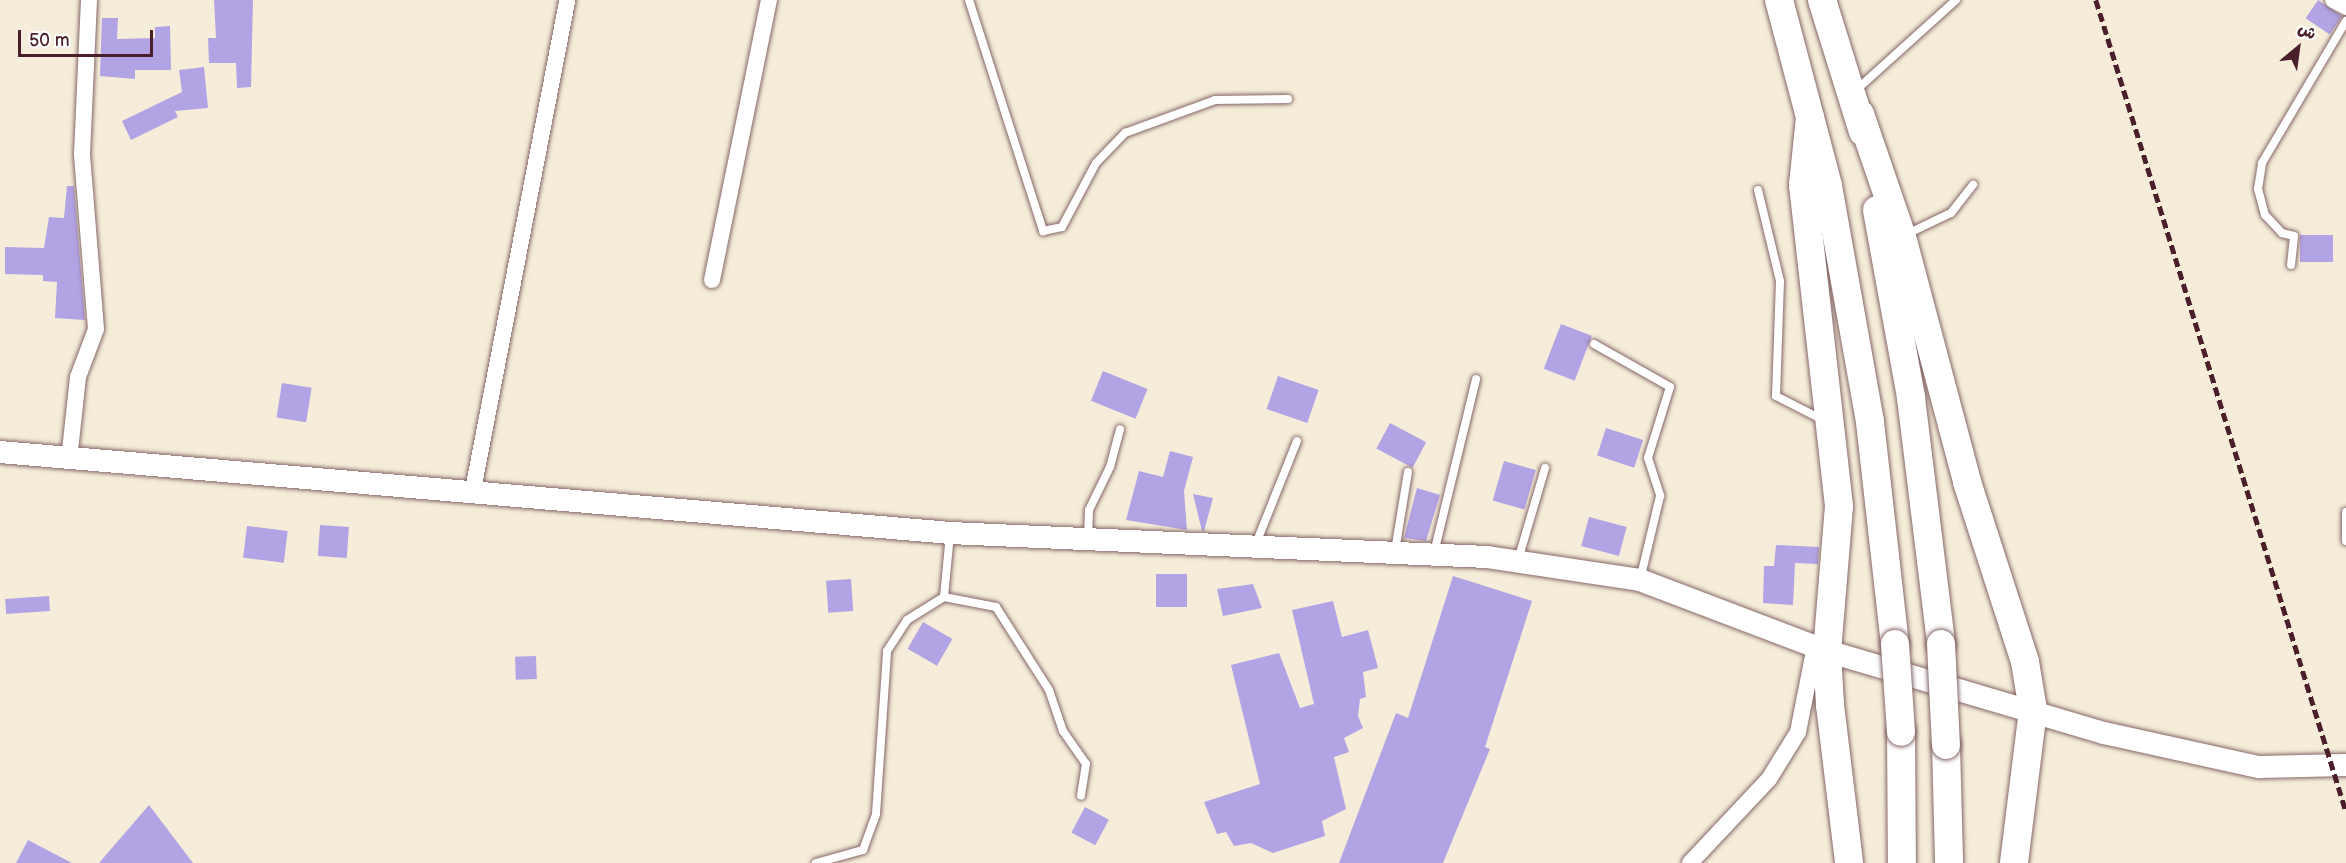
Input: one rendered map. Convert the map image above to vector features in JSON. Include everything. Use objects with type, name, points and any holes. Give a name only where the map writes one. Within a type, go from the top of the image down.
[{"type":"highway","points":[[1779,0],[1828,186],[1870,422],[1896,644],[1901,732],[1902,863]]},
{"type":"highway","points":[[1821,0],[1902,237],[1967,482],[2025,662],[2032,710],[2014,863]]},
{"type":"highway","points":[[1856,104],[1911,398],[1941,644],[1948,863]]},
{"type":"highway","points":[[1810,117],[1803,185],[1840,531],[1821,649],[1849,863]]},
{"type":"street","points":[[69,460],[78,377],[96,329],[82,154],[89,0]]},
{"type":"street","points":[[473,490],[567,0]]},
{"type":"street","points":[[712,280],[770,0]]},
{"type":"street","points":[[2334,0],[2346,7]]},
{"type":"street","points":[[0,452],[69,460],[473,490],[950,533],[1434,554],[1518,562],[1640,580],[1821,649],[2104,733],[2259,767],[2346,765]]},
{"type":"street","points":[[1690,863],[1768,779],[1798,732],[1821,649]]},
{"type":"lane","points":[[969,0],[1043,231],[1062,227],[1096,163],[1125,133],[1215,100],[1288,99]]},
{"type":"lane","points":[[1856,104],[1956,0]]},
{"type":"lane","points":[[2291,265],[2294,236],[2282,233],[2271,221],[2260,198],[2262,163],[2346,21]]},
{"type":"lane","points":[[1902,237],[1951,213],[1973,185]]},
{"type":"lane","points":[[1758,190],[1780,281],[1776,396],[1828,423]]},
{"type":"lane","points":[[1594,344],[1670,387],[1648,458],[1660,496],[1640,580]]},
{"type":"lane","points":[[1434,554],[1476,379]]},
{"type":"lane","points":[[1088,539],[1089,510],[1110,466],[1120,429]]},
{"type":"lane","points":[[1254,546],[1297,441]]},
{"type":"lane","points":[[1518,562],[1545,468]]},
{"type":"lane","points":[[1395,553],[1408,471]]},
{"type":"lane","points":[[2346,512],[2346,541]]},
{"type":"lane","points":[[944,597],[950,533]]},
{"type":"lane","points":[[816,863],[863,849],[876,814],[887,651],[906,620],[944,597],[996,607],[1049,690],[1063,731],[1086,764],[1081,796]]},
{"type":"building","points":[[214,0],[253,0],[251,87],[237,88],[236,63],[209,63],[208,38],[216,38]]},
{"type":"building","points":[[2318,0],[2342,16],[2330,34],[2306,18]]},
{"type":"building","points":[[102,18],[118,18],[117,39],[155,38],[155,27],[170,26],[171,70],[135,70],[135,79],[100,76]]},
{"type":"building","points":[[204,67],[208,108],[175,111],[178,117],[131,140],[122,121],[182,92],[179,70]]},
{"type":"building","points":[[67,186],[74,186],[85,320],[55,318],[57,282],[43,281],[43,275],[5,274],[5,247],[44,248],[49,217],[64,218]]},
{"type":"building","points":[[2300,235],[2333,235],[2333,262],[2300,262]]},
{"type":"building","points":[[1561,324],[1592,336],[1575,381],[1544,369]]},
{"type":"building","points":[[1103,371],[1148,389],[1136,419],[1091,401]]},
{"type":"building","points":[[1278,376],[1319,390],[1307,423],[1267,409]]},
{"type":"building","points":[[282,383],[312,388],[306,422],[277,418]]},
{"type":"building","points":[[1390,423],[1426,442],[1413,468],[1376,449]]},
{"type":"building","points":[[1606,428],[1643,440],[1634,468],[1597,456]]},
{"type":"building","points":[[1170,451],[1193,457],[1184,491],[1187,530],[1126,520],[1139,471],[1163,477]]},
{"type":"building","points":[[1504,461],[1536,470],[1524,510],[1493,500]]},
{"type":"building","points":[[1417,488],[1440,495],[1426,541],[1404,538]]},
{"type":"building","points":[[1193,494],[1213,498],[1204,531],[1202,531]]},
{"type":"building","points":[[1589,517],[1627,527],[1619,556],[1581,546]]},
{"type":"building","points":[[320,525],[349,527],[347,558],[318,556]]},
{"type":"building","points":[[247,526],[288,531],[284,563],[243,558]]},
{"type":"building","points":[[1776,545],[1819,547],[1818,564],[1795,563],[1793,605],[1763,603],[1764,566],[1774,566]]},
{"type":"building","points":[[1156,574],[1187,574],[1187,607],[1156,607]]},
{"type":"building","points":[[1453,576],[1532,601],[1485,747],[1490,749],[1443,863],[1339,863],[1396,713],[1408,718]]},
{"type":"building","points":[[851,579],[853,611],[828,613],[826,581]]},
{"type":"building","points":[[1253,584],[1262,608],[1223,616],[1217,589]]},
{"type":"building","points":[[49,596],[50,611],[6,614],[5,599]]},
{"type":"building","points":[[1333,601],[1342,637],[1368,630],[1378,668],[1363,672],[1366,697],[1360,699],[1358,716],[1363,728],[1344,738],[1349,752],[1334,757],[1346,809],[1322,821],[1325,836],[1273,853],[1251,843],[1234,846],[1226,832],[1217,834],[1204,802],[1260,784],[1231,665],[1279,653],[1300,708],[1314,704],[1292,610]]},
{"type":"building","points":[[923,622],[952,639],[937,666],[908,649]]},
{"type":"building","points":[[536,656],[537,679],[516,680],[515,657]]},
{"type":"building","points":[[149,805],[193,863],[99,863]]},
{"type":"building","points":[[1085,807],[1109,820],[1095,845],[1071,833]]},
{"type":"building","points":[[28,840],[72,863],[16,863]]},
{"type":"railway","points":[[2096,0],[2346,811]]}]
